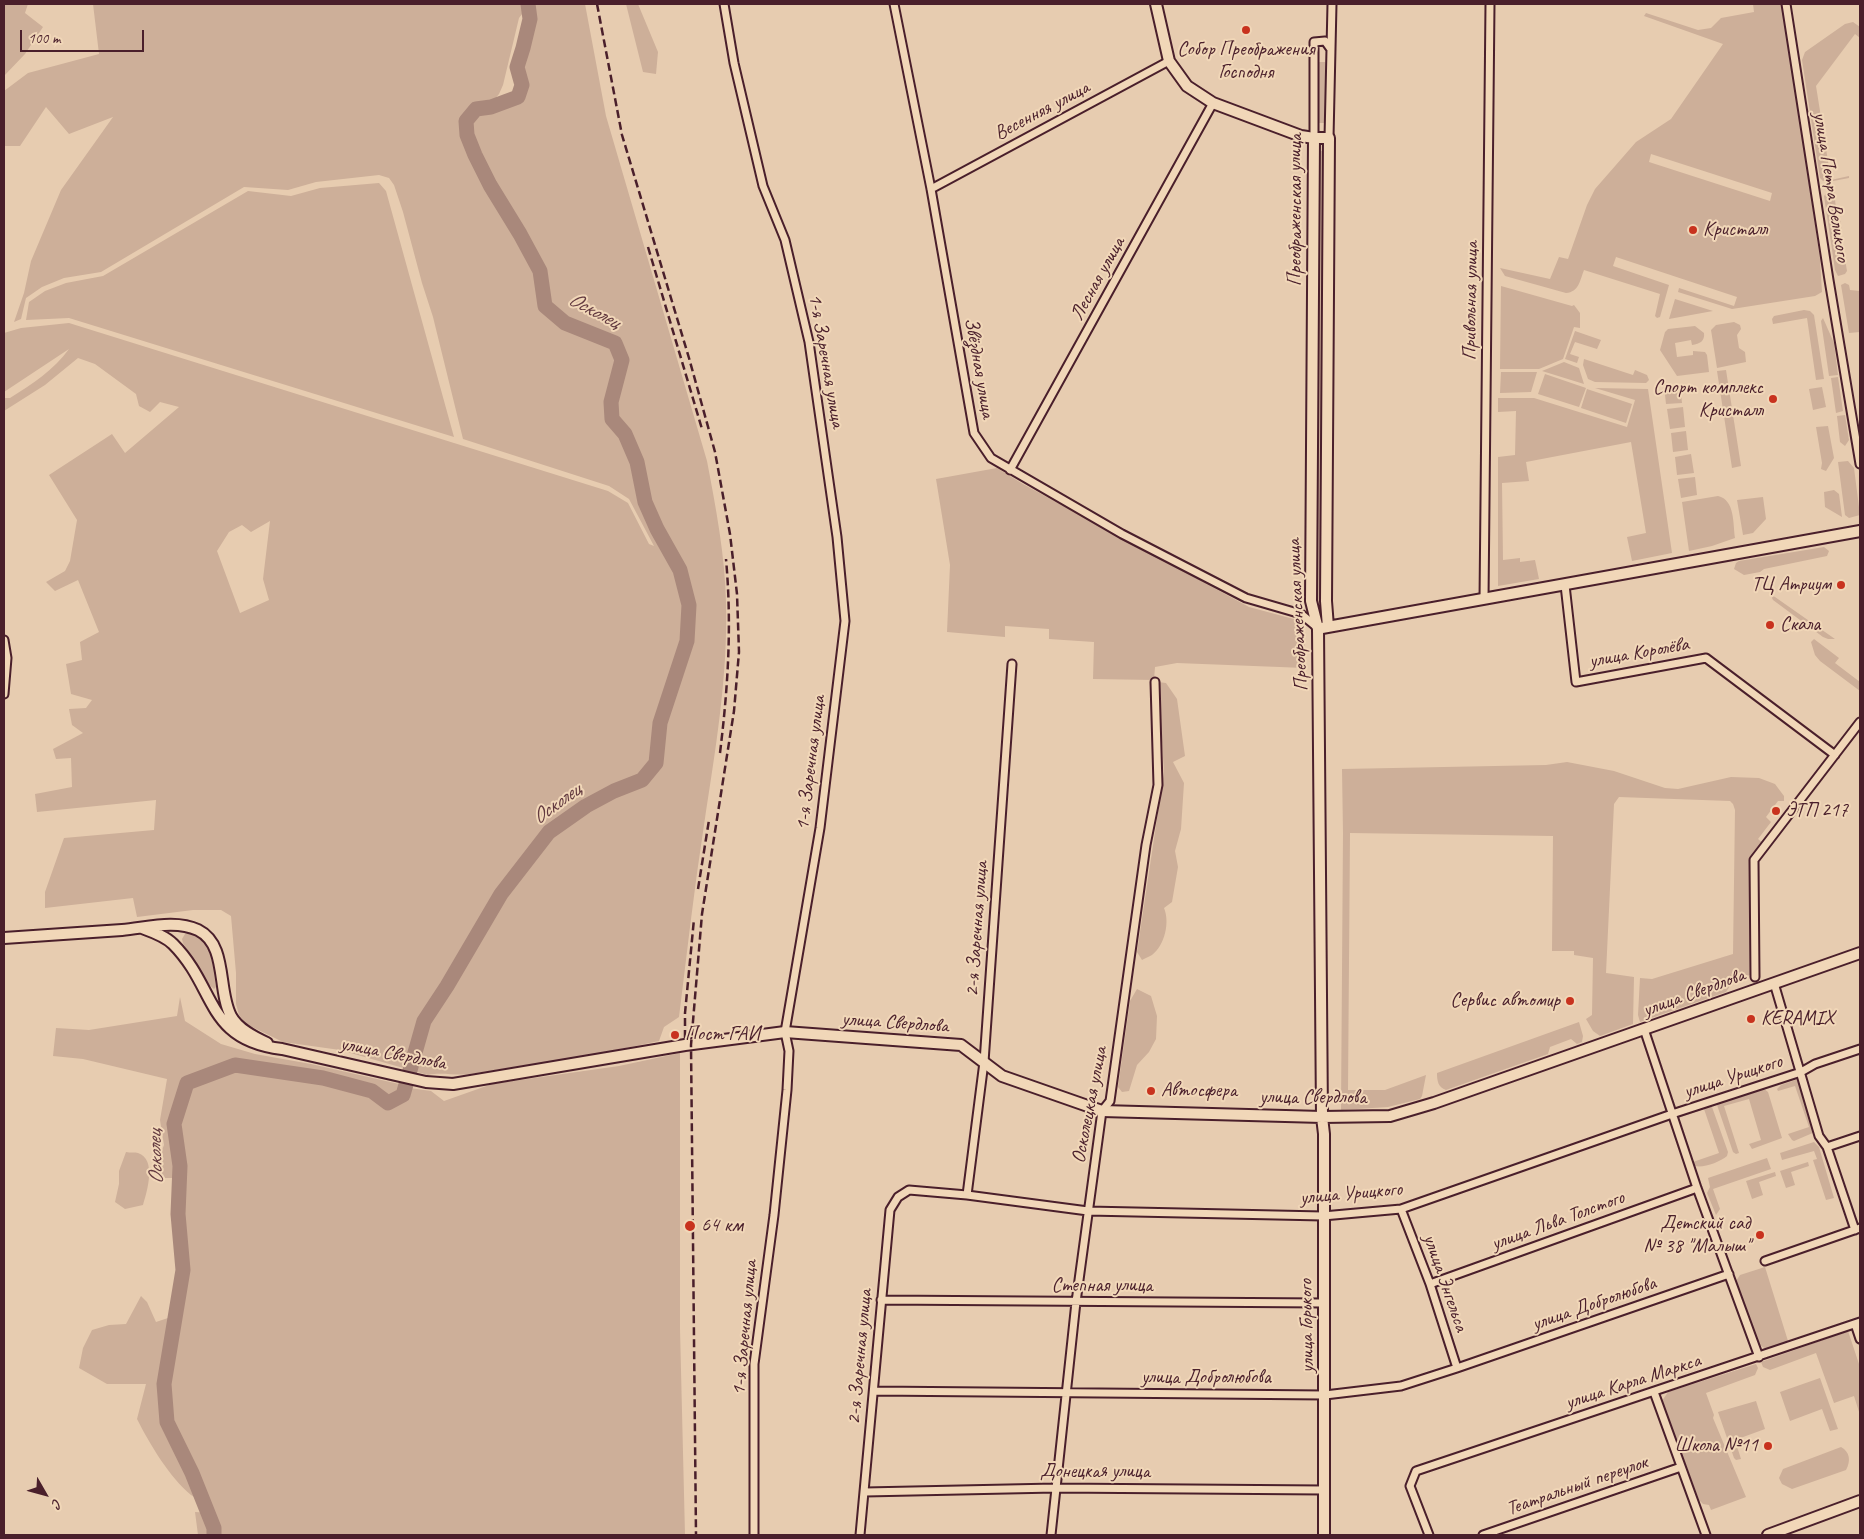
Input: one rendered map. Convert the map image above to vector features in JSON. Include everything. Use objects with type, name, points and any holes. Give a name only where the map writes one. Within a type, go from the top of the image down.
[{"type":"main road","points":[[1156,4],[1169,61],[1187,86],[1213,103],[1301,136],[1329,138]]},
{"type":"main road","name":"Преображенская улица","points":[[1314,138],[1311,601],[1323,628]]},
{"type":"main road","name":"Преображенская улица","points":[[1322,1116],[1323,628],[1326,592],[1329,138]]},
{"type":"main road","points":[[1323,628],[1860,531]]},
{"type":"main road","name":"улица Свердлова","points":[[4,938],[142,928],[169,924],[197,930],[208,938],[215,948],[230,1016],[239,1027],[282,1049]]},
{"type":"main road","name":"улица Свердлова","points":[[142,928],[159,934],[172,943],[188,963],[218,1014],[238,1036],[254,1044],[426,1082],[453,1084],[685,1045],[785,1032],[961,1045],[1002,1076],[1102,1112],[1322,1116],[1390,1116],[1434,1103],[1860,952]]},
{"type":"main road","name":"улица Горького","points":[[1322,1116],[1324,1134],[1324,1535]]},
{"type":"main road","points":[[1768,1535],[1860,1501]]},
{"type":"street","name":"1-я Заречная улица","points":[[724,4],[734,63],[763,186],[785,240],[809,342],[837,537],[845,621],[820,828],[785,1032],[789,1051],[787,1090],[774,1214],[754,1364],[754,1535]]},
{"type":"street","name":"Звёздная улица","points":[[894,4],[931,189],[974,433],[991,458],[1122,534],[1246,598],[1301,614],[1323,628]]},
{"type":"street","name":"Преображенская улица","points":[[1329,138],[1332,4]]},
{"type":"street","name":"Привольная улица","points":[[1484,599],[1490,4]]},
{"type":"street","name":"улица Петра Великого","points":[[1786,4],[1860,464]]},
{"type":"street","name":"Преображенская улица","points":[[1314,138],[1314,42],[1325,41],[1330,49]]},
{"type":"street","name":"Весенняя улица","points":[[931,189],[1169,61]]},
{"type":"street","name":"Лесная улица","points":[[1010,470],[1213,103]]},
{"type":"street","name":"улица Королёва","points":[[1565,585],[1576,682],[1706,658],[1835,755]]},
{"type":"street","points":[[4,640],[7,658],[4,694]]},
{"type":"street","name":"2-я Заречная улица","points":[[967,1195],[984,1062],[1012,664]]},
{"type":"street","name":"Осколецкая улица","points":[[1051,1535],[1068,1393],[1076,1302],[1102,1112],[1110,1101],[1146,845],[1158,785],[1155,682]]},
{"type":"street","name":"улица Свердлова","points":[[1755,977],[1754,860],[1860,722]]},
{"type":"street","points":[[1765,1262],[1858,1229],[1827,1148],[1819,1136],[1774,983]]},
{"type":"street","points":[[1644,1029],[1697,1188],[1759,1357]]},
{"type":"street","name":"улица Урицкого","points":[[909,1190],[967,1195],[1088,1211],[1323,1216],[1401,1209],[1672,1114],[1801,1072],[1815,1064],[1860,1048]]},
{"type":"street","points":[[1827,1148],[1860,1136]]},
{"type":"street","name":"улица Льва Толстого","points":[[1430,1284],[1697,1188]]},
{"type":"street","name":"2-я Заречная улица","points":[[860,1535],[890,1210],[898,1197],[909,1190]]},
{"type":"street","name":"улица Энгельса","points":[[1401,1209],[1430,1284],[1457,1368]]},
{"type":"street","name":"улица Добролюбова","points":[[874,1392],[1325,1395],[1402,1386],[1728,1274]]},
{"type":"street","name":"Степная улица","points":[[881,1300],[1323,1303]]},
{"type":"street","points":[[1858,1323],[1860,1339]]},
{"type":"street","name":"улица Карла Маркса","points":[[1428,1535],[1410,1486],[1416,1471],[1858,1323]]},
{"type":"street","points":[[1654,1392],[1706,1535]]},
{"type":"street","name":"Театральный переулок","points":[[1483,1535],[1681,1467]]},
{"type":"street","name":"Донецкая улица","points":[[865,1492],[1056,1488],[1324,1490]]},
{"type":"shaded area","points":[[4,4],[28,4],[25,13],[43,27],[25,54],[4,76]]},
{"type":"shaded area","points":[[93,4],[522,4],[526,9],[519,18],[503,85],[499,94],[490,105],[475,108],[464,122],[465,136],[475,164],[538,273],[543,309],[562,325],[613,345],[620,360],[608,402],[608,421],[634,464],[642,503],[659,547],[668,539],[649,501],[640,461],[627,431],[615,416],[615,402],[624,373],[625,356],[617,342],[590,333],[567,320],[546,300],[543,271],[521,229],[476,155],[468,134],[467,122],[477,110],[491,109],[519,98],[524,86],[519,67],[532,19],[531,4],[585,4],[606,116],[707,461],[720,532],[724,568],[726,631],[723,687],[679,1017],[664,1027],[659,1041],[588,1055],[470,1074],[428,1075],[340,1050],[283,1042],[246,1024],[239,1015],[236,1004],[236,973],[231,916],[221,910],[193,910],[137,917],[133,898],[45,908],[45,892],[64,838],[154,830],[156,800],[37,812],[35,794],[72,787],[71,758],[56,759],[53,749],[83,733],[72,725],[69,709],[86,708],[92,700],[71,694],[66,664],[82,660],[80,642],[99,632],[78,580],[55,591],[46,582],[65,571],[70,561],[77,520],[49,475],[112,434],[125,453],[179,407],[160,402],[150,412],[139,406],[136,394],[95,364],[78,358],[45,385],[4,411],[4,398],[10,398],[42,376],[57,364],[69,349],[4,392],[4,333],[21,328],[69,323],[608,491],[628,503],[649,544],[654,546],[629,499],[609,486],[463,439],[433,317],[403,212],[394,185],[389,178],[379,175],[316,182],[288,190],[244,187],[101,272],[64,278],[42,287],[26,298],[21,319],[14,322],[24,293],[31,261],[61,190],[113,117],[69,134],[46,107],[20,146],[4,146],[4,91],[28,73],[99,54]],"holes":[[[270,521],[263,579],[269,600],[240,613],[217,551],[229,532],[242,525],[251,532]]]},
{"type":"shaded area","points":[[626,4],[638,4],[658,52],[656,74],[643,72]]},
{"type":"shaded area","points":[[1753,4],[1783,4],[1820,259],[1822,292],[1815,296],[1732,309],[1678,292],[1679,288],[1734,306],[1737,297],[1616,257],[1613,266],[1669,285],[1660,317],[1657,318],[1655,316],[1660,294],[1584,270],[1576,288],[1566,293],[1505,276],[1500,268],[1550,279],[1559,257],[1568,259],[1587,205],[1595,189],[1636,142],[1671,119],[1723,44],[1644,16],[1646,13],[1698,30],[1711,28],[1721,18],[1754,12]],"holes":[[[1651,154],[1772,193],[1770,201],[1649,162]]]},
{"type":"shaded area","points":[[1853,22],[1860,27],[1860,38],[1855,34],[1816,86],[1831,180],[1849,176],[1849,178],[1828,182],[1820,178],[1802,60],[1805,52],[1845,24]]},
{"type":"shaded area","points":[[1319,62],[1325,62],[1325,123],[1319,123]]},
{"type":"shaded area","points":[[1318,151],[1324,151],[1321,608],[1315,608]]},
{"type":"shaded area","points":[[379,183],[386,191],[454,437],[69,318],[26,320],[29,302],[45,291],[66,283],[103,276],[248,191],[291,196],[320,188]]},
{"type":"shaded area","points":[[1834,190],[1837,219],[1840,219],[1842,233],[1839,234],[1842,253],[1844,253],[1847,271],[1845,274],[1838,276],[1835,270],[1824,196],[1827,192]]},
{"type":"shaded area","points":[[1845,283],[1849,285],[1850,290],[1860,291],[1860,332],[1849,333],[1841,285]]},
{"type":"shaded area","points":[[1501,286],[1574,305],[1580,313],[1580,328],[1574,327],[1563,359],[1539,369],[1500,369]]},
{"type":"shaded area","points":[[1675,299],[1713,311],[1669,319]]},
{"type":"shaded area","points":[[1804,310],[1810,311],[1814,315],[1824,379],[1816,380],[1807,318],[1773,324],[1772,319],[1774,316]]},
{"type":"shaded area","points":[[1823,318],[1834,343],[1838,375],[1829,376],[1821,321]]},
{"type":"shaded area","points":[[1734,322],[1740,325],[1741,329],[1737,335],[1739,348],[1745,352],[1746,362],[1717,368],[1711,330],[1716,325]]},
{"type":"shaded area","points":[[1695,326],[1704,333],[1703,340],[1692,345],[1691,340],[1675,343],[1677,357],[1693,355],[1693,351],[1705,352],[1709,372],[1677,376],[1660,350],[1665,332],[1668,329]]},
{"type":"shaded area","points":[[1575,331],[1601,340],[1597,349],[1575,342],[1570,354],[1579,357],[1577,363],[1565,359]]},
{"type":"shaded area","points":[[1584,359],[1633,375],[1635,370],[1647,375],[1649,380],[1646,383],[1595,382],[1588,379],[1583,365]]},
{"type":"shaded area","points":[[1564,362],[1579,368],[1584,384],[1542,371]]},
{"type":"shaded area","points":[[1726,370],[1741,466],[1732,468],[1717,371]]},
{"type":"shaded area","points":[[1501,372],[1537,372],[1531,392],[1500,393]]},
{"type":"shaded area","points":[[1545,374],[1586,388],[1579,407],[1538,394]]},
{"type":"shaded area","points":[[1838,377],[1843,411],[1836,413],[1831,378]]},
{"type":"shaded area","points":[[1674,385],[1681,394],[1682,403],[1666,404],[1664,386]]},
{"type":"shaded area","points":[[1822,387],[1826,407],[1813,410],[1809,389]]},
{"type":"shaded area","points":[[1595,388],[1648,389],[1672,553],[1632,561],[1627,537],[1646,533],[1631,442],[1526,462],[1529,481],[1502,483],[1503,560],[1520,558],[1520,562],[1535,560],[1539,579],[1498,586],[1498,457],[1515,455],[1516,411],[1498,412],[1498,398],[1534,398],[1627,427],[1635,400]]},
{"type":"shaded area","points":[[1587,389],[1632,404],[1626,423],[1581,408]]},
{"type":"shaded area","points":[[1683,407],[1685,427],[1670,429],[1667,409]]},
{"type":"shaded area","points":[[1845,415],[1849,440],[1845,446],[1840,442],[1837,416]]},
{"type":"shaded area","points":[[1828,426],[1834,458],[1826,471],[1821,469],[1822,463],[1816,427]]},
{"type":"shaded area","points":[[1686,431],[1688,450],[1673,452],[1671,433]]},
{"type":"shaded area","points":[[1691,454],[1694,473],[1677,475],[1675,457]]},
{"type":"shaded area","points":[[1848,461],[1854,468],[1860,515],[1849,518],[1845,515],[1838,462]]},
{"type":"shaded area","points":[[997,468],[1249,607],[1301,621],[1305,626],[1305,668],[1177,663],[1155,667],[1154,680],[1093,679],[1094,642],[1049,639],[1049,629],[1005,626],[1005,637],[947,632],[950,565],[936,479]]},
{"type":"shaded area","points":[[1695,477],[1697,495],[1681,498],[1678,479]]},
{"type":"shaded area","points":[[1834,490],[1839,494],[1842,517],[1825,507],[1824,492]]},
{"type":"shaded area","points":[[1718,496],[1728,502],[1732,513],[1735,538],[1689,551],[1682,502]]},
{"type":"shaded area","points":[[1763,497],[1766,519],[1753,533],[1743,535],[1737,500]]},
{"type":"shaded area","points":[[1824,547],[1829,551],[1827,556],[1744,575],[1734,569],[1739,561]]},
{"type":"shaded area","points":[[1773,596],[1835,639],[1823,637],[1773,600]]},
{"type":"shaded area","points":[[1814,639],[1839,658],[1835,663],[1860,682],[1860,691],[1820,661],[1815,655],[1811,642]]},
{"type":"shaded area","points":[[1158,682],[1166,683],[1177,699],[1185,756],[1173,762],[1184,783],[1181,829],[1175,851],[1178,867],[1172,902],[1164,908],[1166,914],[1165,933],[1156,951],[1142,960],[1137,952],[1164,772]]},
{"type":"shaded area","points":[[1567,762],[1614,771],[1665,788],[1678,789],[1731,777],[1759,778],[1775,784],[1784,796],[1784,801],[1778,801],[1766,817],[1771,822],[1758,839],[1764,844],[1752,860],[1753,974],[1734,980],[1726,992],[1640,1022],[1638,1015],[1640,978],[1652,979],[1733,954],[1735,810],[1730,801],[1619,797],[1614,804],[1606,973],[1634,977],[1633,1024],[1600,1036],[1593,1031],[1586,1019],[1592,1015],[1593,958],[1574,955],[1574,951],[1552,951],[1553,836],[1350,833],[1348,1090],[1385,1090],[1426,1075],[1420,1099],[1388,1107],[1341,1110],[1342,769],[1546,765]]},
{"type":"shaded area","points":[[190,933],[204,942],[211,955],[216,987],[214,989],[206,982],[183,943],[182,939],[185,934]]},
{"type":"shaded area","points":[[1137,989],[1151,996],[1157,1016],[1156,1039],[1149,1052],[1137,1065],[1129,1091],[1122,1092],[1118,1087],[1130,1001]]},
{"type":"shaded area","points":[[180,997],[185,1021],[221,1044],[255,1054],[311,1064],[399,1084],[400,1094],[387,1100],[373,1089],[350,1084],[324,1075],[234,1061],[184,1080],[181,1126],[189,1085],[235,1069],[323,1082],[370,1096],[388,1107],[407,1097],[410,1088],[431,1091],[444,1101],[492,1084],[619,1066],[680,1053],[680,1329],[685,1535],[215,1535],[215,1526],[212,1518],[212,1535],[198,1535],[195,1512],[210,1513],[205,1501],[191,1495],[175,1479],[154,1449],[137,1419],[146,1384],[107,1384],[79,1368],[83,1348],[92,1330],[109,1325],[126,1324],[141,1296],[147,1302],[156,1322],[183,1313],[185,1269],[181,1212],[186,1178],[165,1178],[155,1168],[164,1145],[160,1120],[167,1079],[83,1059],[53,1056],[56,1028],[89,1030],[177,1016]]},
{"type":"shaded area","points":[[1579,1022],[1583,1036],[1582,1042],[1577,1044],[1571,1039],[1550,1047],[1548,1054],[1446,1090],[1438,1083],[1437,1073]]},
{"type":"shaded area","points":[[1798,1079],[1801,1080],[1815,1132],[1794,1141],[1788,1134],[1809,1127],[1795,1086],[1778,1091],[1777,1089],[1781,1085]]},
{"type":"shaded area","points":[[1763,1088],[1768,1092],[1782,1138],[1752,1149],[1749,1144],[1761,1140],[1749,1099],[1724,1106],[1739,1153],[1736,1154],[1733,1152],[1717,1105],[1719,1101]]},
{"type":"shaded area","points":[[1709,1105],[1712,1107],[1728,1152],[1727,1156],[1716,1162],[1695,1166],[1693,1162],[1719,1153],[1704,1109],[1678,1118],[1677,1116]]},
{"type":"shaded area","points":[[1814,1142],[1819,1147],[1834,1198],[1826,1200],[1813,1160],[1817,1159],[1814,1151],[1782,1160],[1780,1153]]},
{"type":"shaded area","points":[[126,1152],[138,1153],[144,1156],[149,1169],[149,1176],[143,1205],[125,1209],[115,1202],[119,1184],[119,1171]]},
{"type":"shaded area","points":[[1767,1158],[1771,1169],[1713,1189],[1720,1209],[1716,1215],[1707,1193],[1710,1187],[1708,1178]]},
{"type":"shaded area","points":[[1808,1162],[1809,1166],[1791,1172],[1795,1185],[1786,1188],[1780,1171]]},
{"type":"shaded area","points":[[1775,1172],[1776,1176],[1759,1182],[1763,1195],[1752,1199],[1746,1181]]},
{"type":"shaded area","points":[[1765,1267],[1788,1341],[1766,1349],[1758,1344],[1736,1281],[1740,1275]]},
{"type":"shaded area","points":[[1848,1331],[1860,1367],[1860,1415],[1854,1396],[1834,1403],[1816,1353],[1770,1370],[1763,1367],[1761,1362]]},
{"type":"shaded area","points":[[1756,1364],[1758,1368],[1755,1375],[1706,1393],[1714,1415],[1713,1418],[1746,1497],[1711,1510],[1709,1505],[1703,1504],[1699,1500],[1662,1401],[1668,1392]]},
{"type":"shaded area","points":[[1820,1378],[1838,1429],[1830,1431],[1822,1409],[1790,1421],[1780,1392]]},
{"type":"shaded area","points":[[1756,1401],[1765,1429],[1735,1440],[1741,1459],[1736,1460],[1718,1412]]},
{"type":"shaded area","points":[[1841,1447],[1849,1457],[1846,1470],[1792,1489],[1782,1484],[1779,1478],[1783,1469]]},
{"type":"waterway","name":"Осколец","points":[[214,1535],[214,1528],[192,1473],[167,1422],[164,1384],[183,1270],[178,1214],[180,1166],[174,1124],[187,1083],[235,1065],[323,1078],[372,1091],[388,1103],[403,1095],[424,1021],[447,986],[501,894],[549,832],[586,806],[614,791],[642,780],[656,763],[660,723],[687,641],[689,605],[680,570],[657,529],[645,502],[637,462],[625,434],[612,419],[611,402],[622,360],[615,343],[565,323],[545,306],[540,271],[490,185],[467,135],[466,121],[476,109],[491,107],[518,97],[522,85],[517,67],[530,19],[528,4]]},
{"type":"railway","points":[[597,4],[622,135],[689,358],[715,452],[730,534],[737,594],[739,652],[734,711],[702,914],[691,1045],[696,1535]]},
{"type":"railway","points":[[648,247],[702,429]]},
{"type":"railway","points":[[720,753],[728,656],[729,608],[726,559]]},
{"type":"railway","points":[[698,889],[709,820]]},
{"type":"railway","points":[[685,1038],[685,1013],[694,919]]},
{"type":"place","name":"Собор Преображения Господня","points":[[1246,30]]},
{"type":"place","name":"Кристалл","points":[[1693,230]]},
{"type":"place","name":"Спорт комплекс Кристалл","points":[[1773,399]]},
{"type":"place","name":"ТЦ Атриум","points":[[1841,585]]},
{"type":"place","name":"Скала","points":[[1770,625]]},
{"type":"place","name":"ЭТП 217","points":[[1776,811]]},
{"type":"place","name":"Сервис автомир","points":[[1570,1001]]},
{"type":"place","name":"KERAMIX","points":[[1751,1019]]},
{"type":"place","name":"Пост ГАИ","points":[[675,1035]]},
{"type":"place","name":"Автосфера","points":[[1151,1091]]},
{"type":"place","name":"64 км","points":[[690,1226]]},
{"type":"place","name":"Детский сад № 38 \"Малыш\"","points":[[1760,1235]]},
{"type":"place","name":"Школа №11","points":[[1768,1446]]}]
